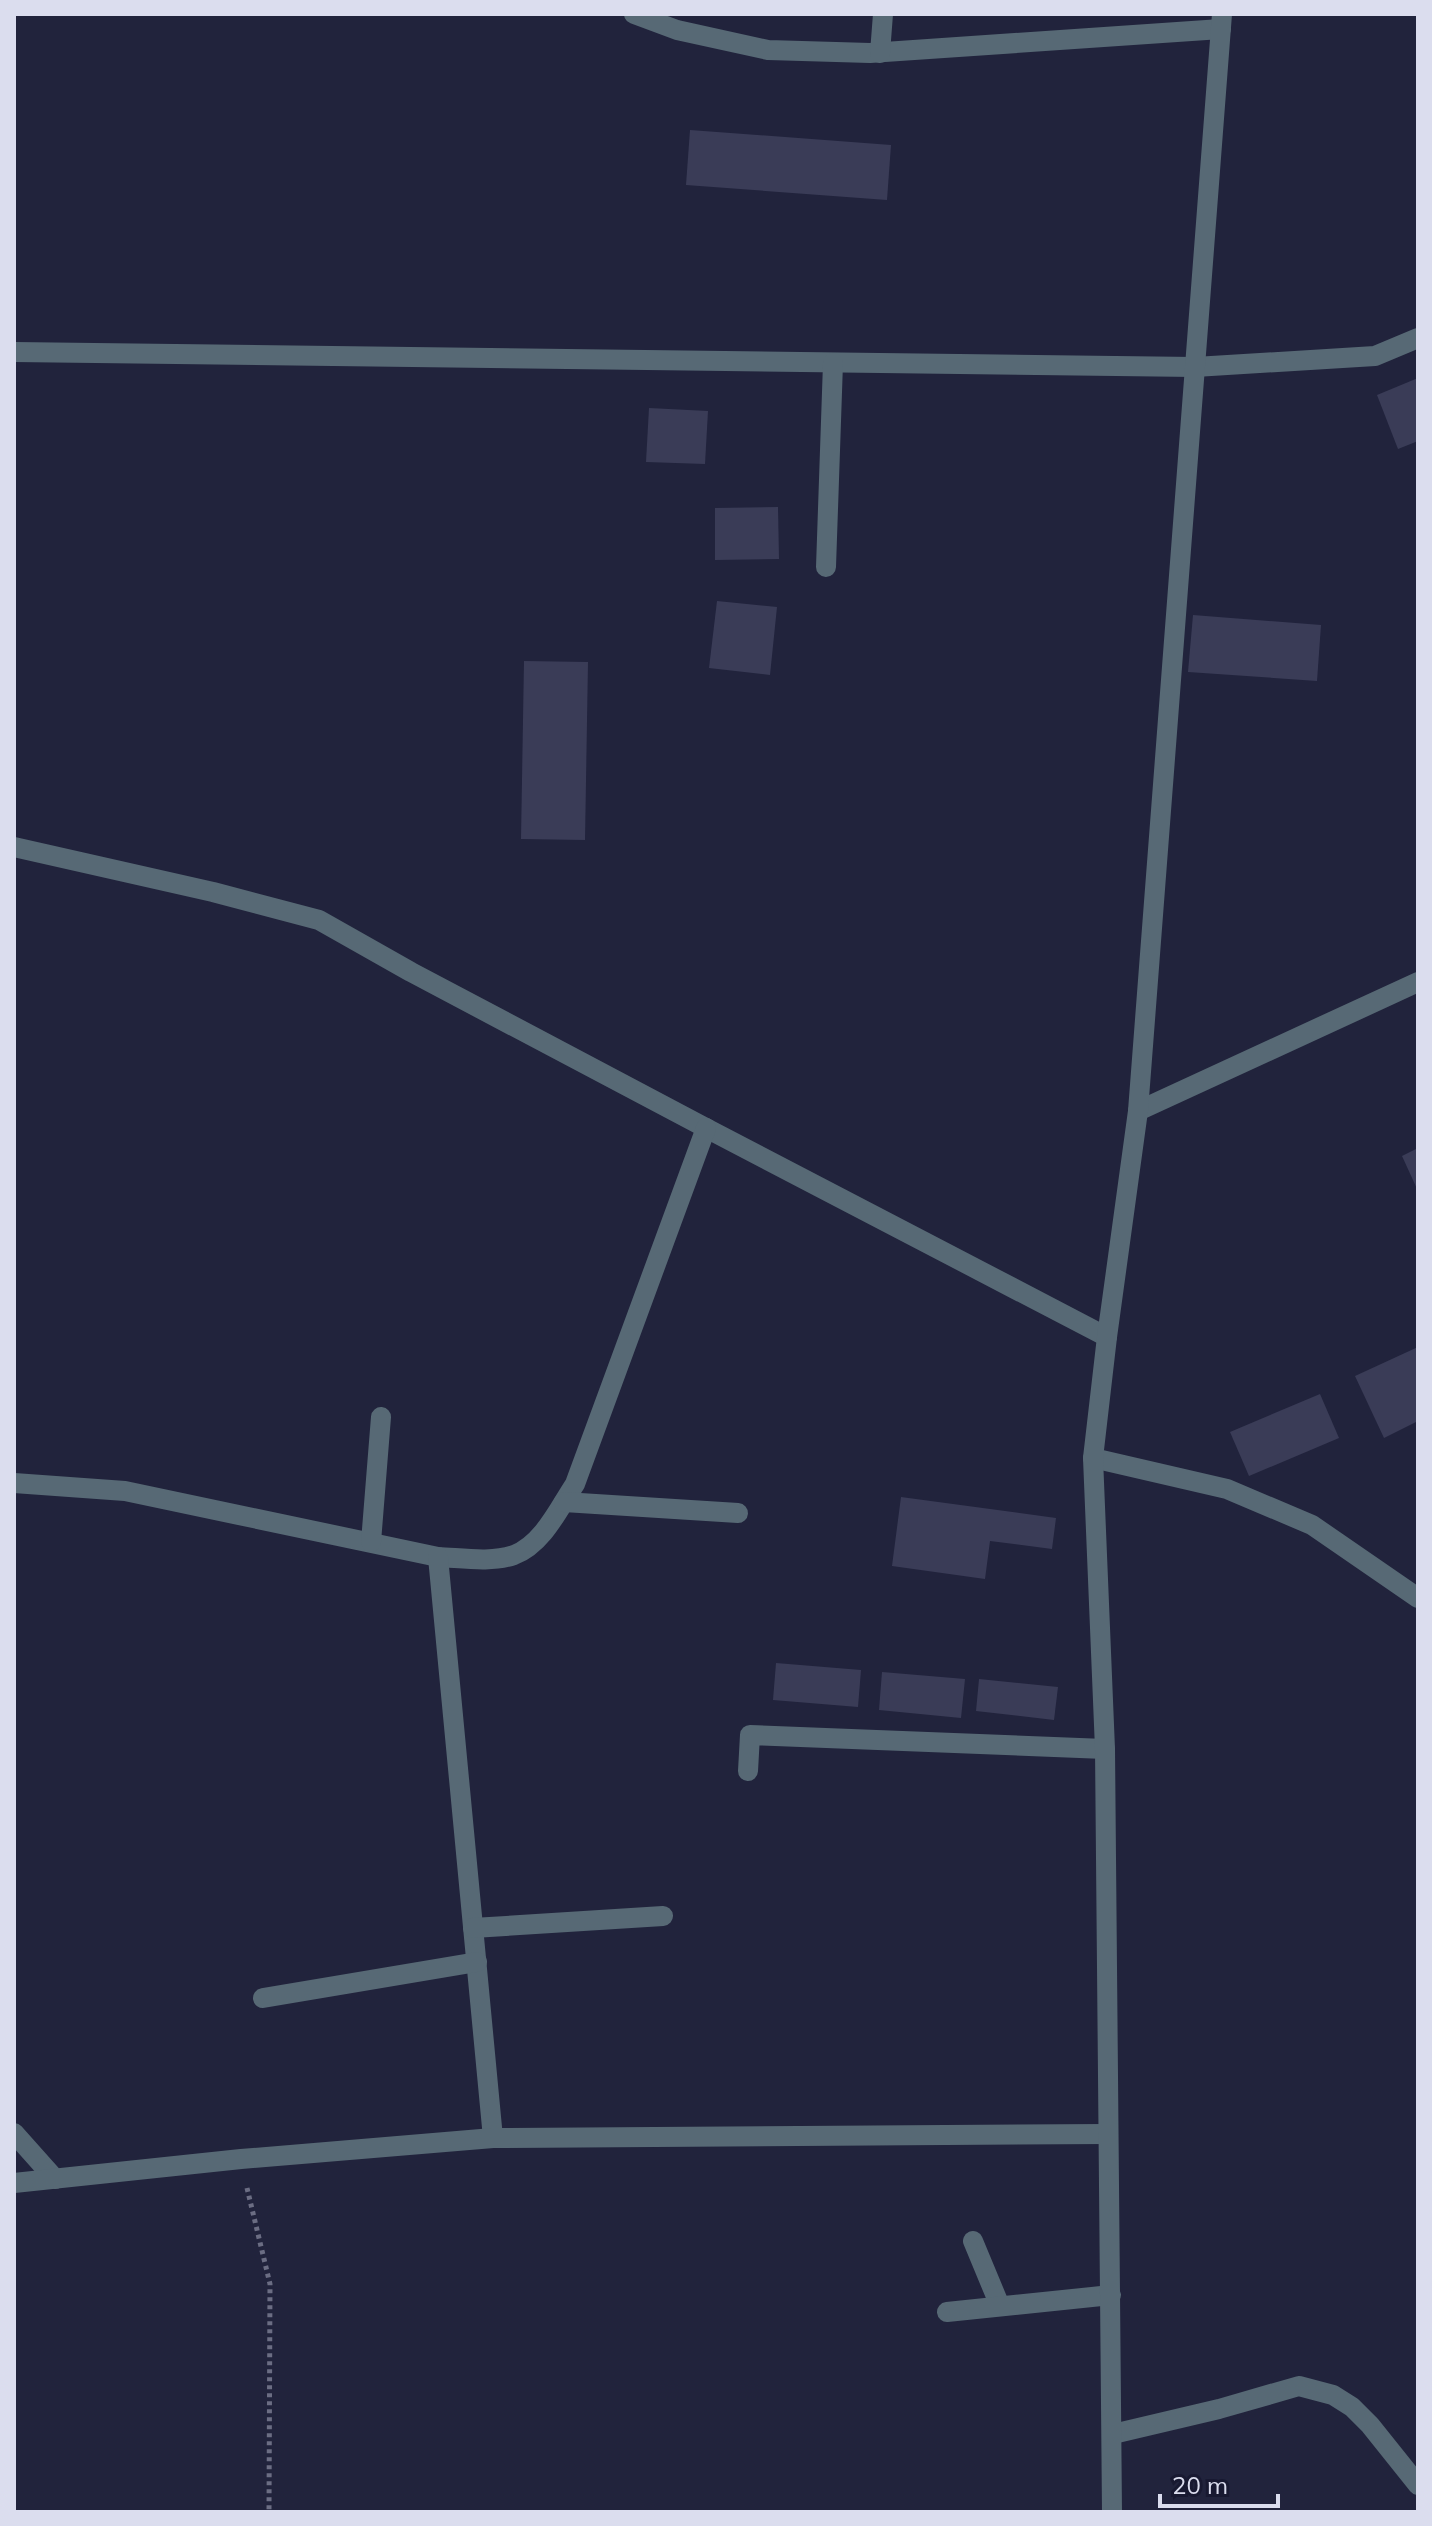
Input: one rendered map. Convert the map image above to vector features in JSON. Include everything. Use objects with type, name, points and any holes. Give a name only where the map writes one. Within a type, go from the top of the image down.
[{"type":"street","points":[[634,14],[677,30],[768,50],[880,53],[1221,21],[1138,1111],[1093,1458],[1105,1749],[1112,2512]]},
{"type":"street","points":[[880,53],[883,14]]},
{"type":"street","points":[[14,352],[1195,367],[1375,356],[1418,338]]},
{"type":"street","points":[[826,567],[833,363]]},
{"type":"street","points":[[14,847],[213,892],[319,920],[706,1128],[1107,1337]]},
{"type":"street","points":[[1138,1111],[1418,982]]},
{"type":"street","points":[[14,1483],[125,1491],[438,1557],[487,1559],[516,1555],[543,1534],[575,1484],[706,1128]]},
{"type":"street","points":[[371,1542],[381,1417]]},
{"type":"street","points":[[1093,1458],[1227,1489],[1312,1525],[1418,1598]]},
{"type":"street","points":[[564,1502],[738,1513]]},
{"type":"street","points":[[438,1557],[493,2138]]},
{"type":"street","points":[[748,1771],[750,1735],[1105,1749]]},
{"type":"street","points":[[473,1928],[663,1916]]},
{"type":"street","points":[[263,1998],[477,1962]]},
{"type":"street","points":[[14,2133],[55,2179]]},
{"type":"street","points":[[14,2183],[241,2159],[493,2138],[1107,2134]]},
{"type":"street","points":[[973,2241],[1000,2306]]},
{"type":"street","points":[[947,2312],[1111,2295]]},
{"type":"street","points":[[1113,2434],[1299,2386],[1333,2395],[1352,2407],[1418,2485]]},
{"type":"path","points":[[241,2159],[270,2284],[269,2512]]},
{"type":"building","points":[[690,130],[891,145],[887,200],[686,185]]},
{"type":"building","points":[[1418,378],[1418,441],[1398,449],[1377,395]]},
{"type":"building","points":[[649,408],[708,411],[705,464],[646,462]]},
{"type":"building","points":[[778,507],[779,559],[715,560],[715,508]]},
{"type":"building","points":[[717,601],[777,607],[770,675],[709,668]]},
{"type":"building","points":[[1193,615],[1321,625],[1317,681],[1188,672]]},
{"type":"building","points":[[524,661],[588,662],[585,840],[521,839]]},
{"type":"building","points":[[1418,1148],[1418,1191],[1402,1156]]},
{"type":"building","points":[[1418,1347],[1418,1421],[1384,1438],[1355,1376]]},
{"type":"building","points":[[1320,1394],[1339,1438],[1249,1476],[1230,1432]]},
{"type":"building","points":[[901,1497],[1056,1518],[1052,1549],[990,1541],[985,1579],[892,1566]]},
{"type":"building","points":[[776,1663],[861,1670],[858,1707],[773,1700]]},
{"type":"building","points":[[882,1672],[965,1679],[961,1718],[879,1710]]},
{"type":"building","points":[[979,1679],[1058,1687],[1054,1720],[976,1711]]}]
